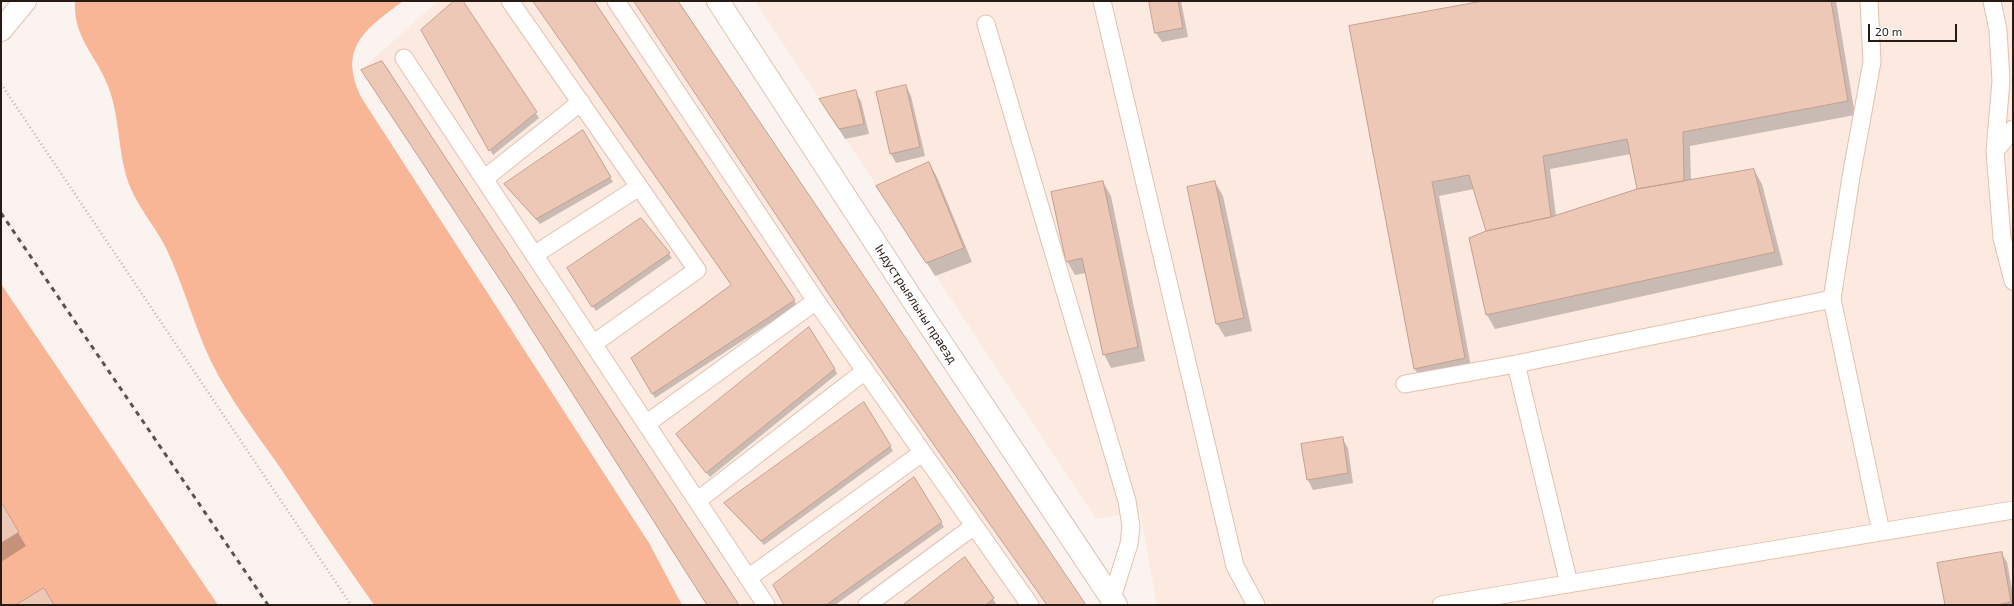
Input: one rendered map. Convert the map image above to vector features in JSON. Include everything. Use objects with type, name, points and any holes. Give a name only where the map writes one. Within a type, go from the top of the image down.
[{"type":"street","points":[[1,30],[25,1]]},
{"type":"street","name":"Індустрыяльны праезд","points":[[718,1],[916,305],[1114,601]]},
{"type":"lane","points":[[510,1],[697,270],[593,344]]},
{"type":"lane","points":[[616,1],[816,301],[974,526],[1025,603]]},
{"type":"lane","points":[[1102,1],[1235,566],[1256,605]]},
{"type":"lane","points":[[1868,1],[1872,62],[1851,177],[1832,299],[1881,532]]},
{"type":"lane","points":[[1992,1],[1998,30],[2001,81],[1995,151],[2002,238],[2013,281]]},
{"type":"lane","points":[[986,24],[1127,501],[1131,526],[1129,544],[1114,601]]},
{"type":"lane","points":[[404,58],[766,605]]},
{"type":"lane","points":[[484,179],[581,102]]},
{"type":"lane","points":[[1995,151],[2013,129]]},
{"type":"lane","points":[[534,255],[639,187]]},
{"type":"lane","points":[[1405,384],[1516,364],[1832,299]]},
{"type":"lane","points":[[646,424],[816,301]]},
{"type":"lane","points":[[1516,364],[1569,584]]},
{"type":"lane","points":[[697,501],[865,371]]},
{"type":"lane","points":[[748,578],[922,453]]},
{"type":"lane","points":[[1440,605],[2013,510]]},
{"type":"lane","points":[[867,605],[974,526]]},
{"type":"path","points":[[1,84],[351,605]]},
{"type":"shaded area","points":[[75,1],[403,1],[367,31],[355,50],[352,61],[353,73],[361,97],[649,543],[682,605],[374,605],[240,410],[210,360],[166,248],[131,189],[123,164],[112,99],[103,75],[81,36],[75,14]]},
{"type":"shaded area","points":[[438,1],[678,1],[1086,605],[707,605],[506,289],[361,70]]},
{"type":"shaded area","points":[[755,1],[2013,1],[2013,605],[1157,605],[1140,511],[1096,519]]},
{"type":"shaded area","points":[[1,284],[218,605],[1,605]]},
{"type":"building","points":[[454,1],[463,1],[537,112],[489,151],[421,30]]},
{"type":"building","points":[[533,1],[594,1],[795,300],[652,394],[631,358],[731,285]]},
{"type":"building","points":[[634,1],[678,1],[1086,605],[1047,605],[848,323]]},
{"type":"building","points":[[1149,1],[1178,1],[1183,28],[1155,33]]},
{"type":"building","points":[[1483,1],[1831,1],[1848,101],[1683,132],[1684,181],[1637,189],[1627,139],[1543,156],[1551,217],[1486,231],[1469,175],[1432,182],[1465,358],[1414,369],[1349,26]]},
{"type":"building","points":[[382,61],[739,605],[707,605],[506,289],[361,70]]},
{"type":"building","points":[[906,85],[920,147],[890,154],[876,92]]},
{"type":"building","points":[[856,90],[864,124],[839,129],[819,99]]},
{"type":"building","points":[[583,130],[611,177],[536,219],[504,184]]},
{"type":"building","points":[[929,162],[964,248],[926,263],[876,186]]},
{"type":"building","points":[[1754,169],[1775,252],[1486,315],[1469,238],[1486,231],[1551,217],[1637,189]]},
{"type":"building","points":[[1103,181],[1138,347],[1103,355],[1082,258],[1066,262],[1051,192]]},
{"type":"building","points":[[1215,181],[1244,318],[1216,324],[1187,187]]},
{"type":"building","points":[[641,218],[670,253],[592,307],[567,268]]},
{"type":"building","points":[[809,327],[835,369],[706,473],[676,434]]},
{"type":"building","points":[[864,402],[891,446],[761,541],[724,503]]},
{"type":"building","points":[[1343,437],[1348,473],[1307,480],[1301,444]]},
{"type":"building","points":[[914,477],[942,522],[826,605],[784,605],[773,585]]},
{"type":"building","points":[[1,502],[19,532],[1,543]]},
{"type":"building","points":[[2002,552],[2011,602],[1997,605],[1945,605],[1937,563]]},
{"type":"building","points":[[965,557],[994,598],[986,605],[903,605]]},
{"type":"building","points":[[44,588],[54,605],[16,605]]},
{"type":"railway","points":[[1,213],[268,605]]}]
